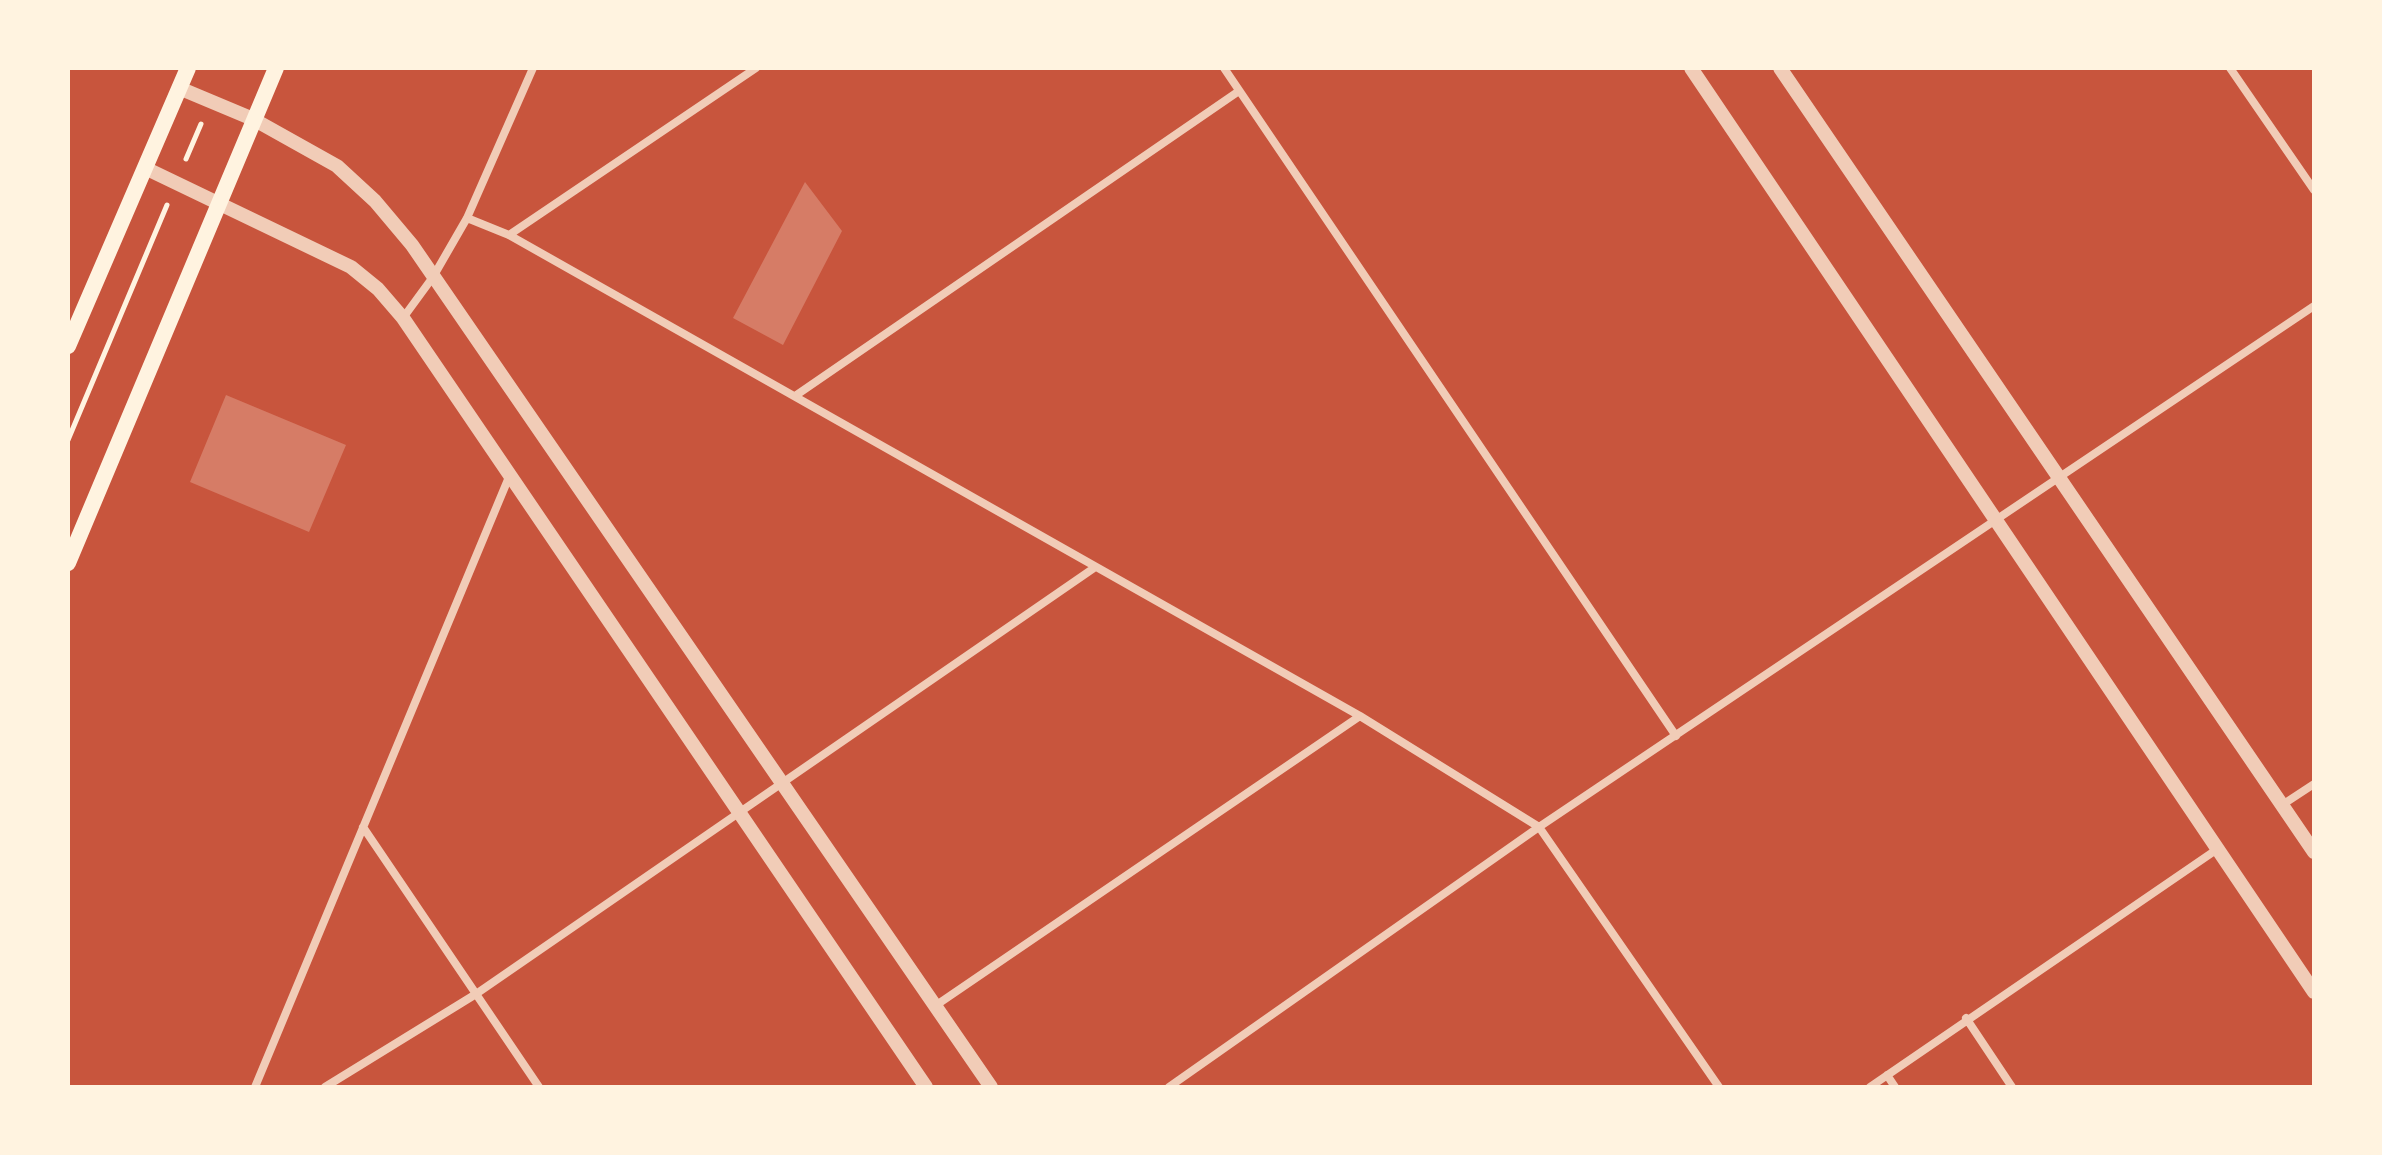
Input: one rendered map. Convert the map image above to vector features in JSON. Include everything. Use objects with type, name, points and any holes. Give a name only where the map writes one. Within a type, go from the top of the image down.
[{"type":"main road","points":[[68,346],[188,68]]},
{"type":"main road","points":[[68,563],[276,68]]},
{"type":"street","points":[[403,318],[433,277],[467,218],[533,68]]},
{"type":"street","points":[[509,235],[756,68]]},
{"type":"street","points":[[1224,68],[1676,736]]},
{"type":"street","points":[[1691,68],[2314,992]]},
{"type":"street","points":[[1780,68],[2314,852]]},
{"type":"street","points":[[2230,68],[2314,190]]},
{"type":"street","points":[[179,88],[253,119],[337,166],[375,201],[433,277],[991,1087]]},
{"type":"street","points":[[795,396],[1239,91]]},
{"type":"street","points":[[145,168],[351,267],[378,289],[403,318],[926,1087]]},
{"type":"street","points":[[467,218],[509,235],[1360,716],[1539,827],[1719,1087]]},
{"type":"street","points":[[1169,1087],[1539,827],[1999,521],[2314,306]]},
{"type":"street","points":[[255,1087],[509,477]]},
{"type":"street","points":[[325,1087],[476,994],[1094,568]]},
{"type":"street","points":[[935,1006],[1360,716]]},
{"type":"street","points":[[2282,805],[2314,784]]},
{"type":"street","points":[[363,827],[539,1087]]},
{"type":"street","points":[[1870,1087],[1966,1018],[2216,850]]},
{"type":"street","points":[[1966,1018],[2012,1087]]},
{"type":"street","points":[[1887,1075],[1895,1087]]},
{"type":"path","points":[[68,440],[210,101]]},
{"type":"building","points":[[805,182],[842,231],[783,345],[733,318]]},
{"type":"building","points":[[226,395],[346,445],[309,532],[190,482]]}]
